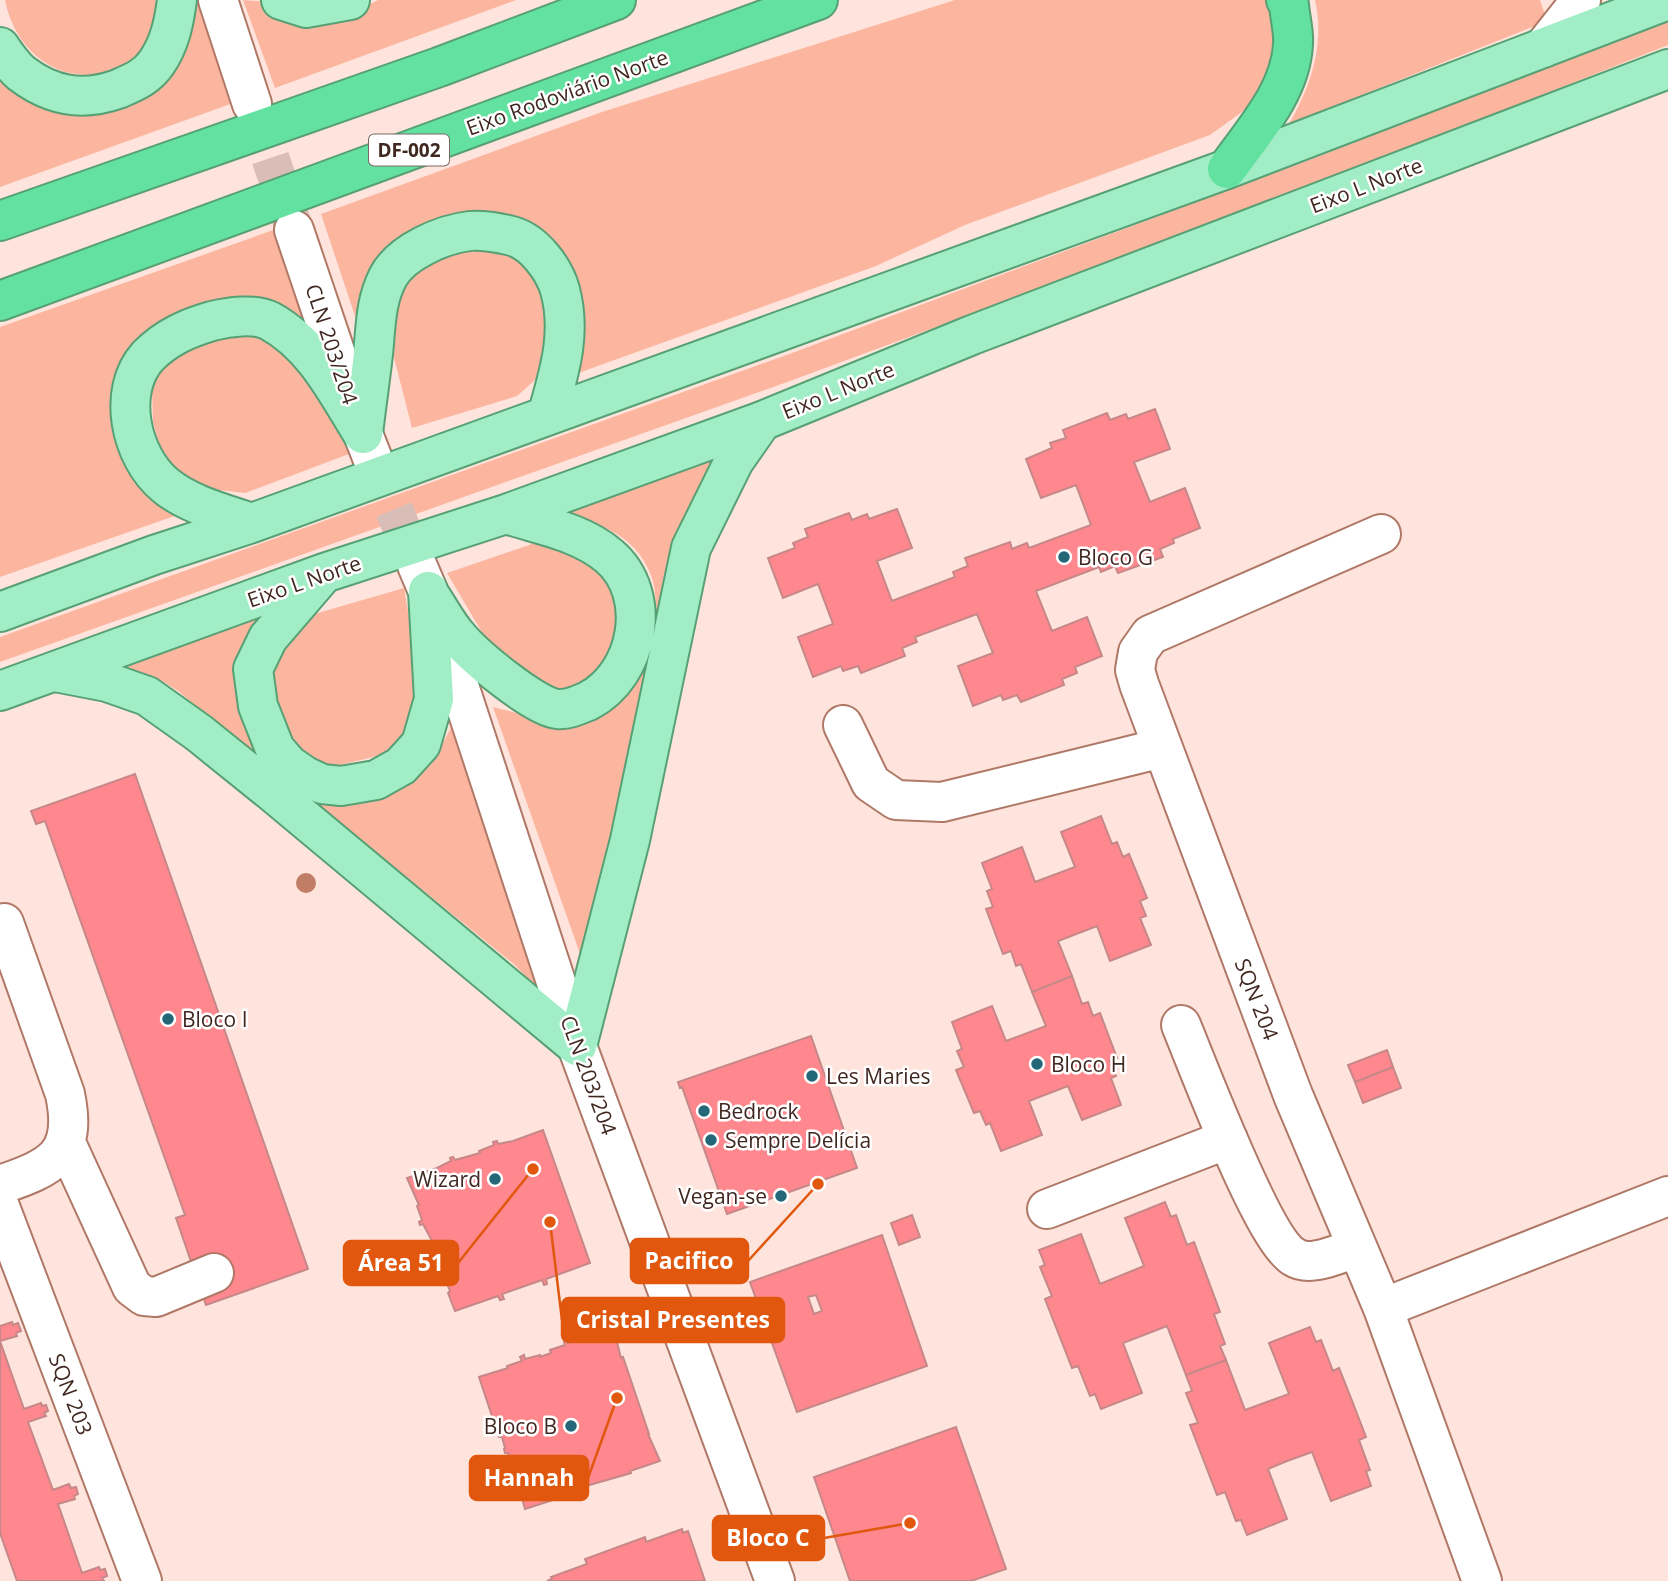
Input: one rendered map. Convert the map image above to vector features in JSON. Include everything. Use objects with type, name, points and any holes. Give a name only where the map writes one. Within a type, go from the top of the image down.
[{"type":"highway","points":[[0,221],[439,68],[616,0]]},
{"type":"highway","name":"Eixo Rodoviário Norte","points":[[0,300],[818,0]]},
{"type":"highway","points":[[1227,169],[1270,109],[1288,74],[1293,43],[1289,5],[1286,0]]},
{"type":"main road","points":[[0,47],[19,72],[44,87],[68,97],[106,93],[141,80],[158,61],[172,32],[177,0]]},
{"type":"main road","points":[[281,0],[306,8],[350,0]]},
{"type":"main road","points":[[0,611],[252,523],[1227,169],[1668,0]]},
{"type":"main road","name":"Eixo L Norte","points":[[0,691],[324,573],[506,514],[762,421],[972,335],[1668,69]]},
{"type":"main road","points":[[367,445],[376,313],[381,292],[390,273],[408,256],[428,243],[470,231],[514,236],[533,249],[547,264],[559,288],[566,334],[547,416]]},
{"type":"main road","points":[[252,523],[200,505],[164,485],[144,459],[134,436],[128,408],[136,380],[147,357],[176,333],[228,317],[266,319],[291,334],[313,354],[367,445]]},
{"type":"main road","points":[[53,672],[107,682],[147,696],[199,733],[577,1046],[630,840],[691,548],[734,461],[762,421]]},
{"type":"main road","points":[[422,578],[458,638],[513,686],[545,706],[558,709],[572,708],[598,696],[608,687],[624,663],[635,633],[633,595],[623,571],[609,555],[580,537],[506,514]]},
{"type":"main road","points":[[324,573],[268,638],[253,669],[258,706],[275,748],[289,765],[305,776],[323,784],[341,786],[376,780],[401,766],[421,744],[433,699],[422,578]]},
{"type":"street","points":[[218,0],[252,104]]},
{"type":"street","points":[[1543,48],[1581,0]]},
{"type":"street","name":"CLN 203/204","points":[[295,230],[367,445]]},
{"type":"street","name":"SQN 204","points":[[1381,534],[1145,639],[1138,652],[1135,670],[1293,1095],[1356,1248],[1384,1308],[1482,1581]]},
{"type":"street","name":"CLN 203/204","points":[[422,578],[577,1046],[775,1581]]},
{"type":"street","points":[[843,725],[871,783],[896,800],[942,802],[1162,748]]},
{"type":"street","points":[[0,1185],[41,1171],[60,1153],[66,1143],[69,1114],[65,1094],[4,922]]},
{"type":"street","points":[[1181,1025],[1228,1139],[1273,1232],[1289,1253],[1295,1258],[1308,1261],[1356,1248]]},
{"type":"street","points":[[1047,1209],[1228,1139]]},
{"type":"street","points":[[66,1143],[132,1287],[144,1296],[156,1297],[214,1273]]},
{"type":"street","points":[[1384,1308],[1668,1196]]},
{"type":"street","name":"SQN 203","points":[[0,1207],[142,1581]]},
{"type":"shaded area","points":[[5,0],[167,0],[162,20],[139,56],[114,70],[87,75],[70,73],[40,59],[17,33]]},
{"type":"shaded area","points":[[197,0],[202,0],[236,102],[0,187],[0,60],[73,103],[190,29]]},
{"type":"shaded area","points":[[243,0],[361,9],[378,0],[516,0],[275,88]]},
{"type":"shaded area","points":[[955,0],[1274,0],[1278,48],[1262,91],[1242,112],[1210,135],[965,225],[876,266],[570,376],[581,308],[459,216],[359,328],[321,214],[602,112]]},
{"type":"shaded area","points":[[1315,0],[1540,0],[1547,21],[1289,124],[1304,95],[1314,64],[1318,33]]},
{"type":"shaded area","points":[[1668,16],[1668,45],[1266,205],[790,381],[0,662],[0,637],[792,353],[1325,154]]},
{"type":"shaded area","points":[[279,228],[307,323],[292,314],[244,298],[231,297],[194,305],[179,313],[127,385],[186,512],[0,577],[0,327]]},
{"type":"shaded area","points":[[469,246],[508,254],[534,275],[550,309],[544,365],[534,381],[517,396],[412,428],[390,342],[396,290],[407,273]]},
{"type":"shaded area","points":[[206,330],[277,338],[357,451],[245,493],[211,489],[184,475],[172,464],[159,444],[153,422],[152,390],[160,369]]},
{"type":"shaded area","points":[[741,442],[714,467],[591,985],[493,707],[528,716],[653,638],[655,593],[645,562],[623,538],[594,523],[545,515]]},
{"type":"shaded area","points":[[553,540],[608,565],[624,632],[594,679],[566,691],[536,689],[497,658],[447,573],[535,543]]},
{"type":"shaded area","points":[[404,588],[425,711],[390,753],[319,770],[292,756],[268,675],[278,640],[311,615]]},
{"type":"shaded area","points":[[277,609],[257,636],[291,772],[426,766],[443,743],[456,718],[557,1011],[515,965],[178,691],[147,674],[113,667]]},
{"type":"building","name":"Bloco G","points":[[1155,409],[1170,449],[1134,462],[1150,502],[1185,488],[1200,528],[1173,539],[1174,543],[1160,549],[1163,557],[1118,573],[1115,566],[1101,572],[1099,567],[1036,591],[1052,631],[1087,617],[1102,656],[1075,667],[1077,673],[1062,679],[1064,685],[1021,702],[1017,695],[1003,700],[1001,695],[973,706],[958,666],[993,653],[977,614],[915,637],[917,642],[902,648],[905,656],[861,673],[858,666],[843,671],[841,666],[813,677],[798,637],[833,624],[818,584],[783,598],[768,558],[795,548],[793,543],[808,537],[805,529],[849,513],[852,520],[867,514],[869,519],[897,509],[912,548],[877,561],[892,601],[955,577],[953,572],[968,566],[965,558],[1010,542],[1012,549],[1027,543],[1029,548],[1091,525],[1076,485],[1041,498],[1026,459],[1052,448],[1050,443],[1066,438],[1063,430],[1107,413],[1110,420],[1126,414],[1128,419]]},
{"type":"building","name":"Bloco I","points":[[135,774],[308,1269],[206,1305],[176,1218],[185,1215],[45,821],[36,824],[31,811]]},
{"type":"building","points":[[1101,816],[1112,844],[1117,842],[1123,857],[1129,854],[1147,898],[1140,901],[1146,916],[1140,918],[1151,945],[1110,961],[1097,926],[1058,941],[1072,976],[1032,992],[1021,964],[1016,966],[1011,951],[1003,954],[986,909],[993,907],[987,891],[992,889],[982,863],[1022,847],[1035,882],[1075,867],[1061,832]]},
{"type":"building","name":"Bloco H","points":[[1072,976],[1082,1004],[1088,1002],[1093,1016],[1100,1013],[1117,1058],[1110,1061],[1116,1076],[1111,1078],[1121,1105],[1082,1120],[1068,1086],[1029,1101],[1042,1135],[1001,1151],[990,1123],[986,1125],[980,1111],[974,1113],[956,1070],[964,1067],[957,1051],[962,1049],[952,1022],[992,1006],[1006,1041],[1046,1026],[1032,992]]},
{"type":"building","points":[[811,1036],[857,1168],[727,1214],[678,1082]]},
{"type":"building","points":[[1387,1050],[1393,1067],[1355,1082],[1348,1065]]},
{"type":"building","points":[[1393,1067],[1401,1088],[1363,1103],[1355,1082]]},
{"type":"building","points":[[543,1130],[590,1263],[546,1279],[547,1284],[544,1285],[542,1280],[502,1294],[504,1299],[500,1300],[498,1296],[455,1311],[446,1281],[439,1267],[436,1269],[435,1265],[438,1264],[431,1239],[423,1224],[420,1225],[422,1220],[417,1206],[419,1205],[407,1178],[437,1168],[451,1161],[450,1158],[455,1160],[480,1153],[479,1151],[494,1145],[493,1142],[497,1141],[498,1144],[513,1141]]},
{"type":"building","points":[[1165,1202],[1171,1217],[1176,1215],[1187,1245],[1194,1242],[1220,1312],[1214,1314],[1225,1344],[1220,1346],[1226,1360],[1186,1375],[1167,1326],[1123,1343],[1142,1393],[1101,1409],[1095,1394],[1090,1396],[1078,1366],[1072,1368],[1045,1299],[1052,1296],[1040,1267],[1045,1265],[1039,1250],[1081,1234],[1100,1284],[1144,1266],[1125,1218]]},
{"type":"building","points":[[912,1215],[920,1237],[899,1245],[891,1223]]},
{"type":"building","points":[[882,1235],[927,1366],[797,1412],[750,1282]],"holes":[[[816,1295],[822,1311],[814,1314],[808,1297]]]},
{"type":"building","points":[[18,1323],[21,1331],[16,1333],[17,1336],[0,1341],[0,1326]]},
{"type":"building","points":[[1310,1327],[1316,1342],[1321,1340],[1333,1371],[1339,1368],[1366,1437],[1359,1440],[1370,1470],[1366,1471],[1371,1486],[1331,1501],[1312,1452],[1287,1461],[1268,1469],[1287,1519],[1247,1535],[1241,1520],[1236,1521],[1225,1492],[1217,1495],[1190,1425],[1198,1423],[1186,1393],[1192,1391],[1186,1375],[1226,1360],[1245,1410],[1289,1394],[1269,1343]]},
{"type":"building","name":"Bloco B","points":[[614,1330],[621,1358],[623,1357],[648,1434],[660,1461],[525,1509],[517,1480],[515,1481],[510,1466],[505,1464],[511,1462],[508,1453],[505,1453],[502,1437],[499,1437],[479,1377],[508,1368],[507,1366],[522,1361],[520,1357],[524,1355],[525,1359],[540,1357],[565,1345],[564,1342],[584,1340]]},
{"type":"building","points":[[0,1341],[24,1409],[41,1403],[42,1406],[46,1405],[46,1416],[28,1422],[53,1490],[69,1484],[71,1488],[76,1487],[78,1494],[74,1496],[75,1499],[58,1504],[82,1573],[99,1567],[100,1570],[105,1569],[107,1576],[102,1578],[104,1581],[17,1581],[0,1533]]},
{"type":"building","points":[[956,1427],[1006,1569],[971,1581],[850,1581],[814,1477]]},
{"type":"building","points":[[682,1529],[683,1533],[688,1531],[705,1581],[547,1581],[552,1579],[551,1577],[587,1564],[585,1559],[645,1537],[646,1542]]},
{"type":"tunnel","points":[[252,104],[294,228]]},
{"type":"tunnel","points":[[372,457],[417,565]]},
{"type":"place","name":"Bloco G","points":[[1064,557]]},
{"type":"place","name":"Bloco I","points":[[168,1019]]},
{"type":"place","name":"Bloco H","points":[[1037,1064]]},
{"type":"place","name":"Les Maries","points":[[812,1076]]},
{"type":"place","name":"Bedrock","points":[[704,1111]]},
{"type":"place","name":"Sempre Delícia","points":[[711,1140]]},
{"type":"place","name":"Área 51","points":[[533,1169]]},
{"type":"place","name":"Wizard","points":[[495,1179]]},
{"type":"place","name":"Pacifico","points":[[818,1184]]},
{"type":"place","name":"Vegan-se","points":[[781,1196]]},
{"type":"place","name":"Cristal Presentes","points":[[550,1222]]},
{"type":"place","name":"Hannah","points":[[617,1398]]},
{"type":"place","name":"Bloco B","points":[[571,1426]]},
{"type":"place","name":"Bloco C","points":[[910,1523]]}]
